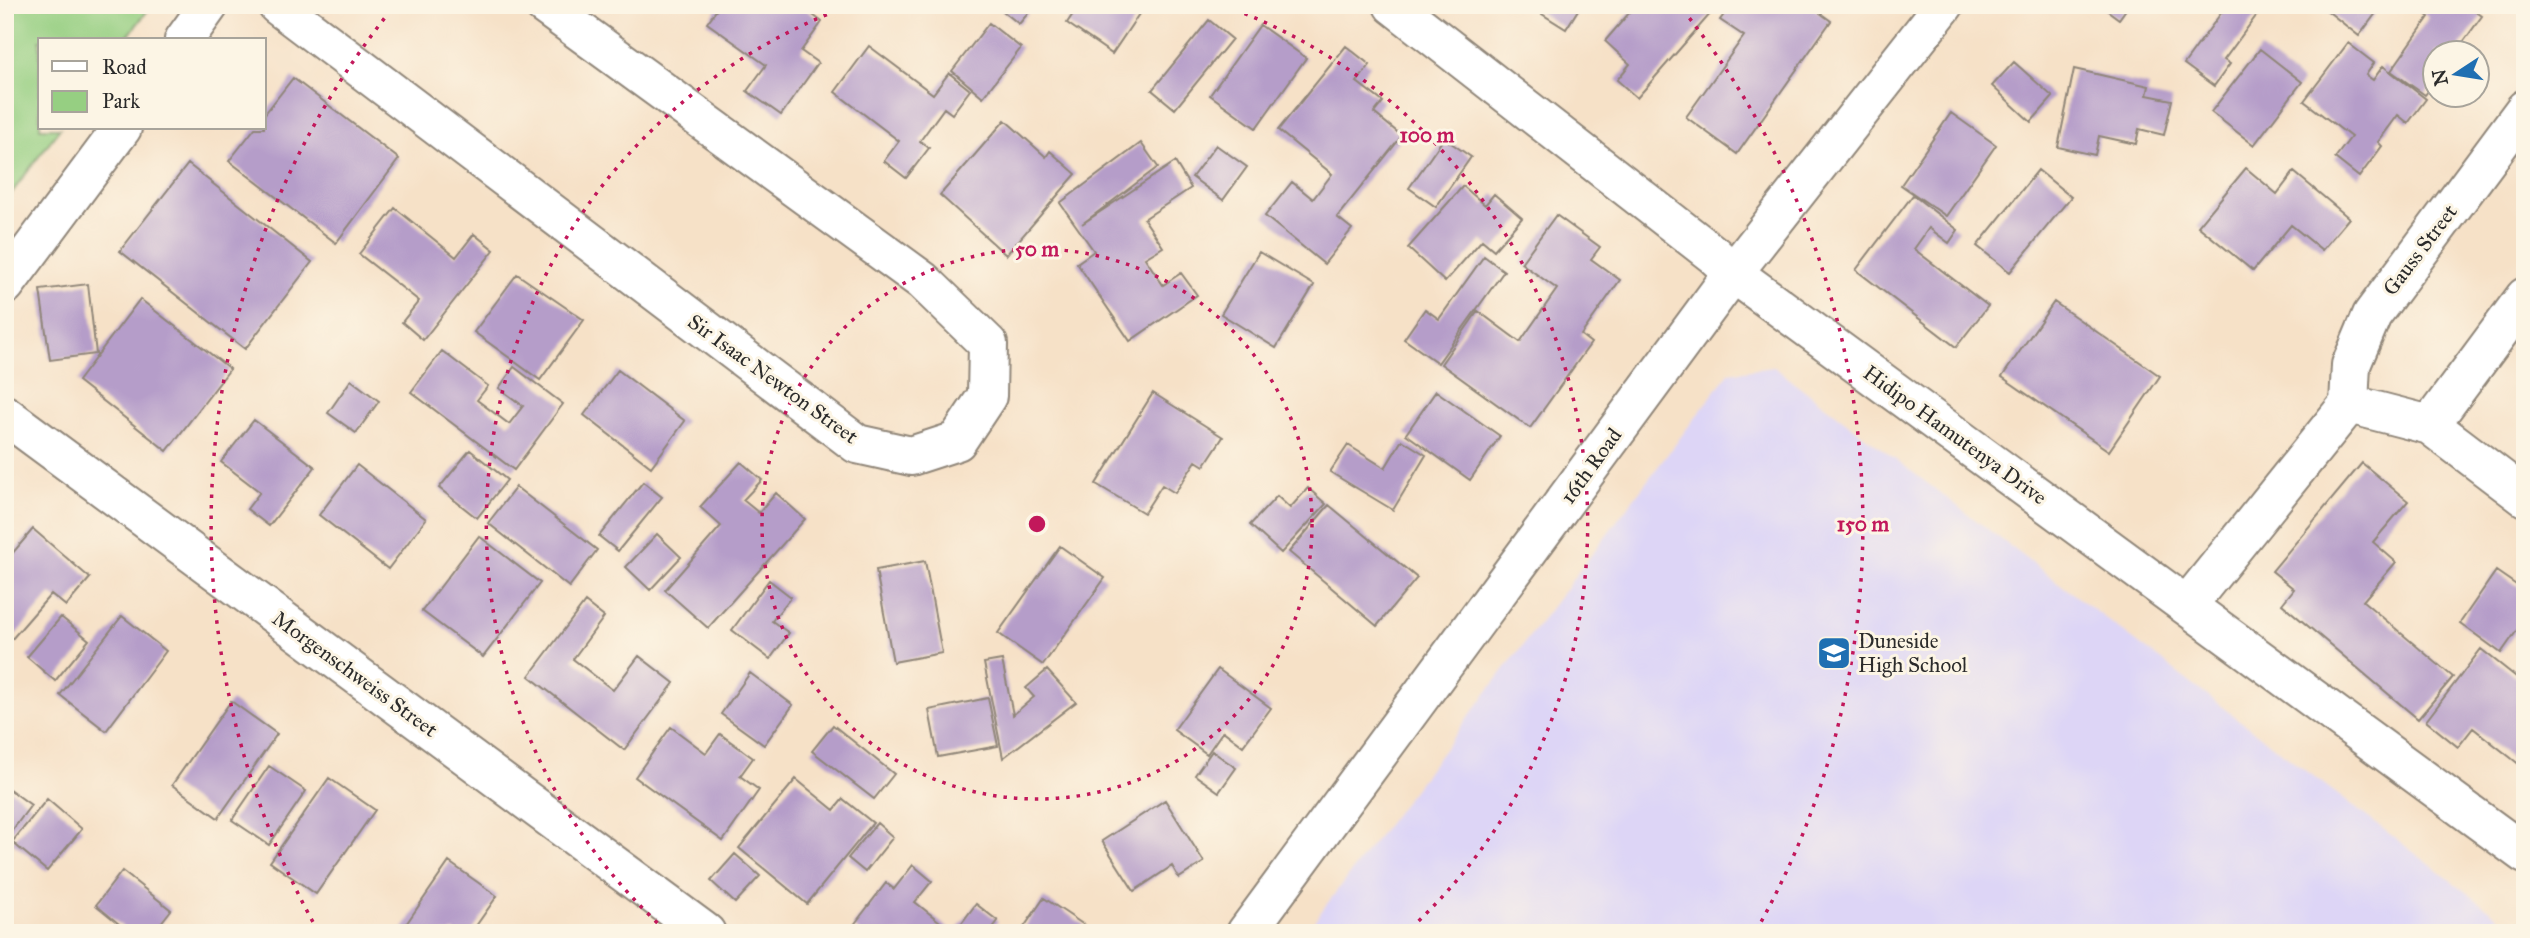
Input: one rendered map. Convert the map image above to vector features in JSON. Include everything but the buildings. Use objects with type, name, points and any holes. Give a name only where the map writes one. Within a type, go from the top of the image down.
[{"type":"street","points":[[185,38],[209,5]]},
{"type":"street","name":"Sir Isaac Newton Street","points":[[277,5],[858,444],[911,456],[957,441],[987,396],[988,344],[923,281],[544,5]]},
{"type":"street","name":"Hidipo Hamutenya Drive","points":[[1393,5],[1714,255],[1733,273],[2188,604],[2525,854]]},
{"type":"street","name":"16th Road","points":[[1246,933],[1733,273],[1944,5]]},
{"type":"street","name":"Gauss Street","points":[[2349,404],[2351,365],[2372,315],[2525,109]]},
{"type":"street","points":[[5,285],[121,130]]},
{"type":"street","points":[[2430,425],[2525,297]]},
{"type":"street","points":[[2188,604],[2349,404],[2430,425],[2525,498]]},
{"type":"street","name":"Morgenschweiss Street","points":[[5,415],[706,933]]},
{"type":"shaded area","name":"Duneside High School","points":[[1774,367],[2520,933],[1305,933],[1729,373]]},
{"type":"green space","points":[[5,5],[152,5],[127,38],[38,38],[38,130],[59,130],[5,202]]},
{"type":"place","name":"Duneside High School","points":[[1834,653]]}]
